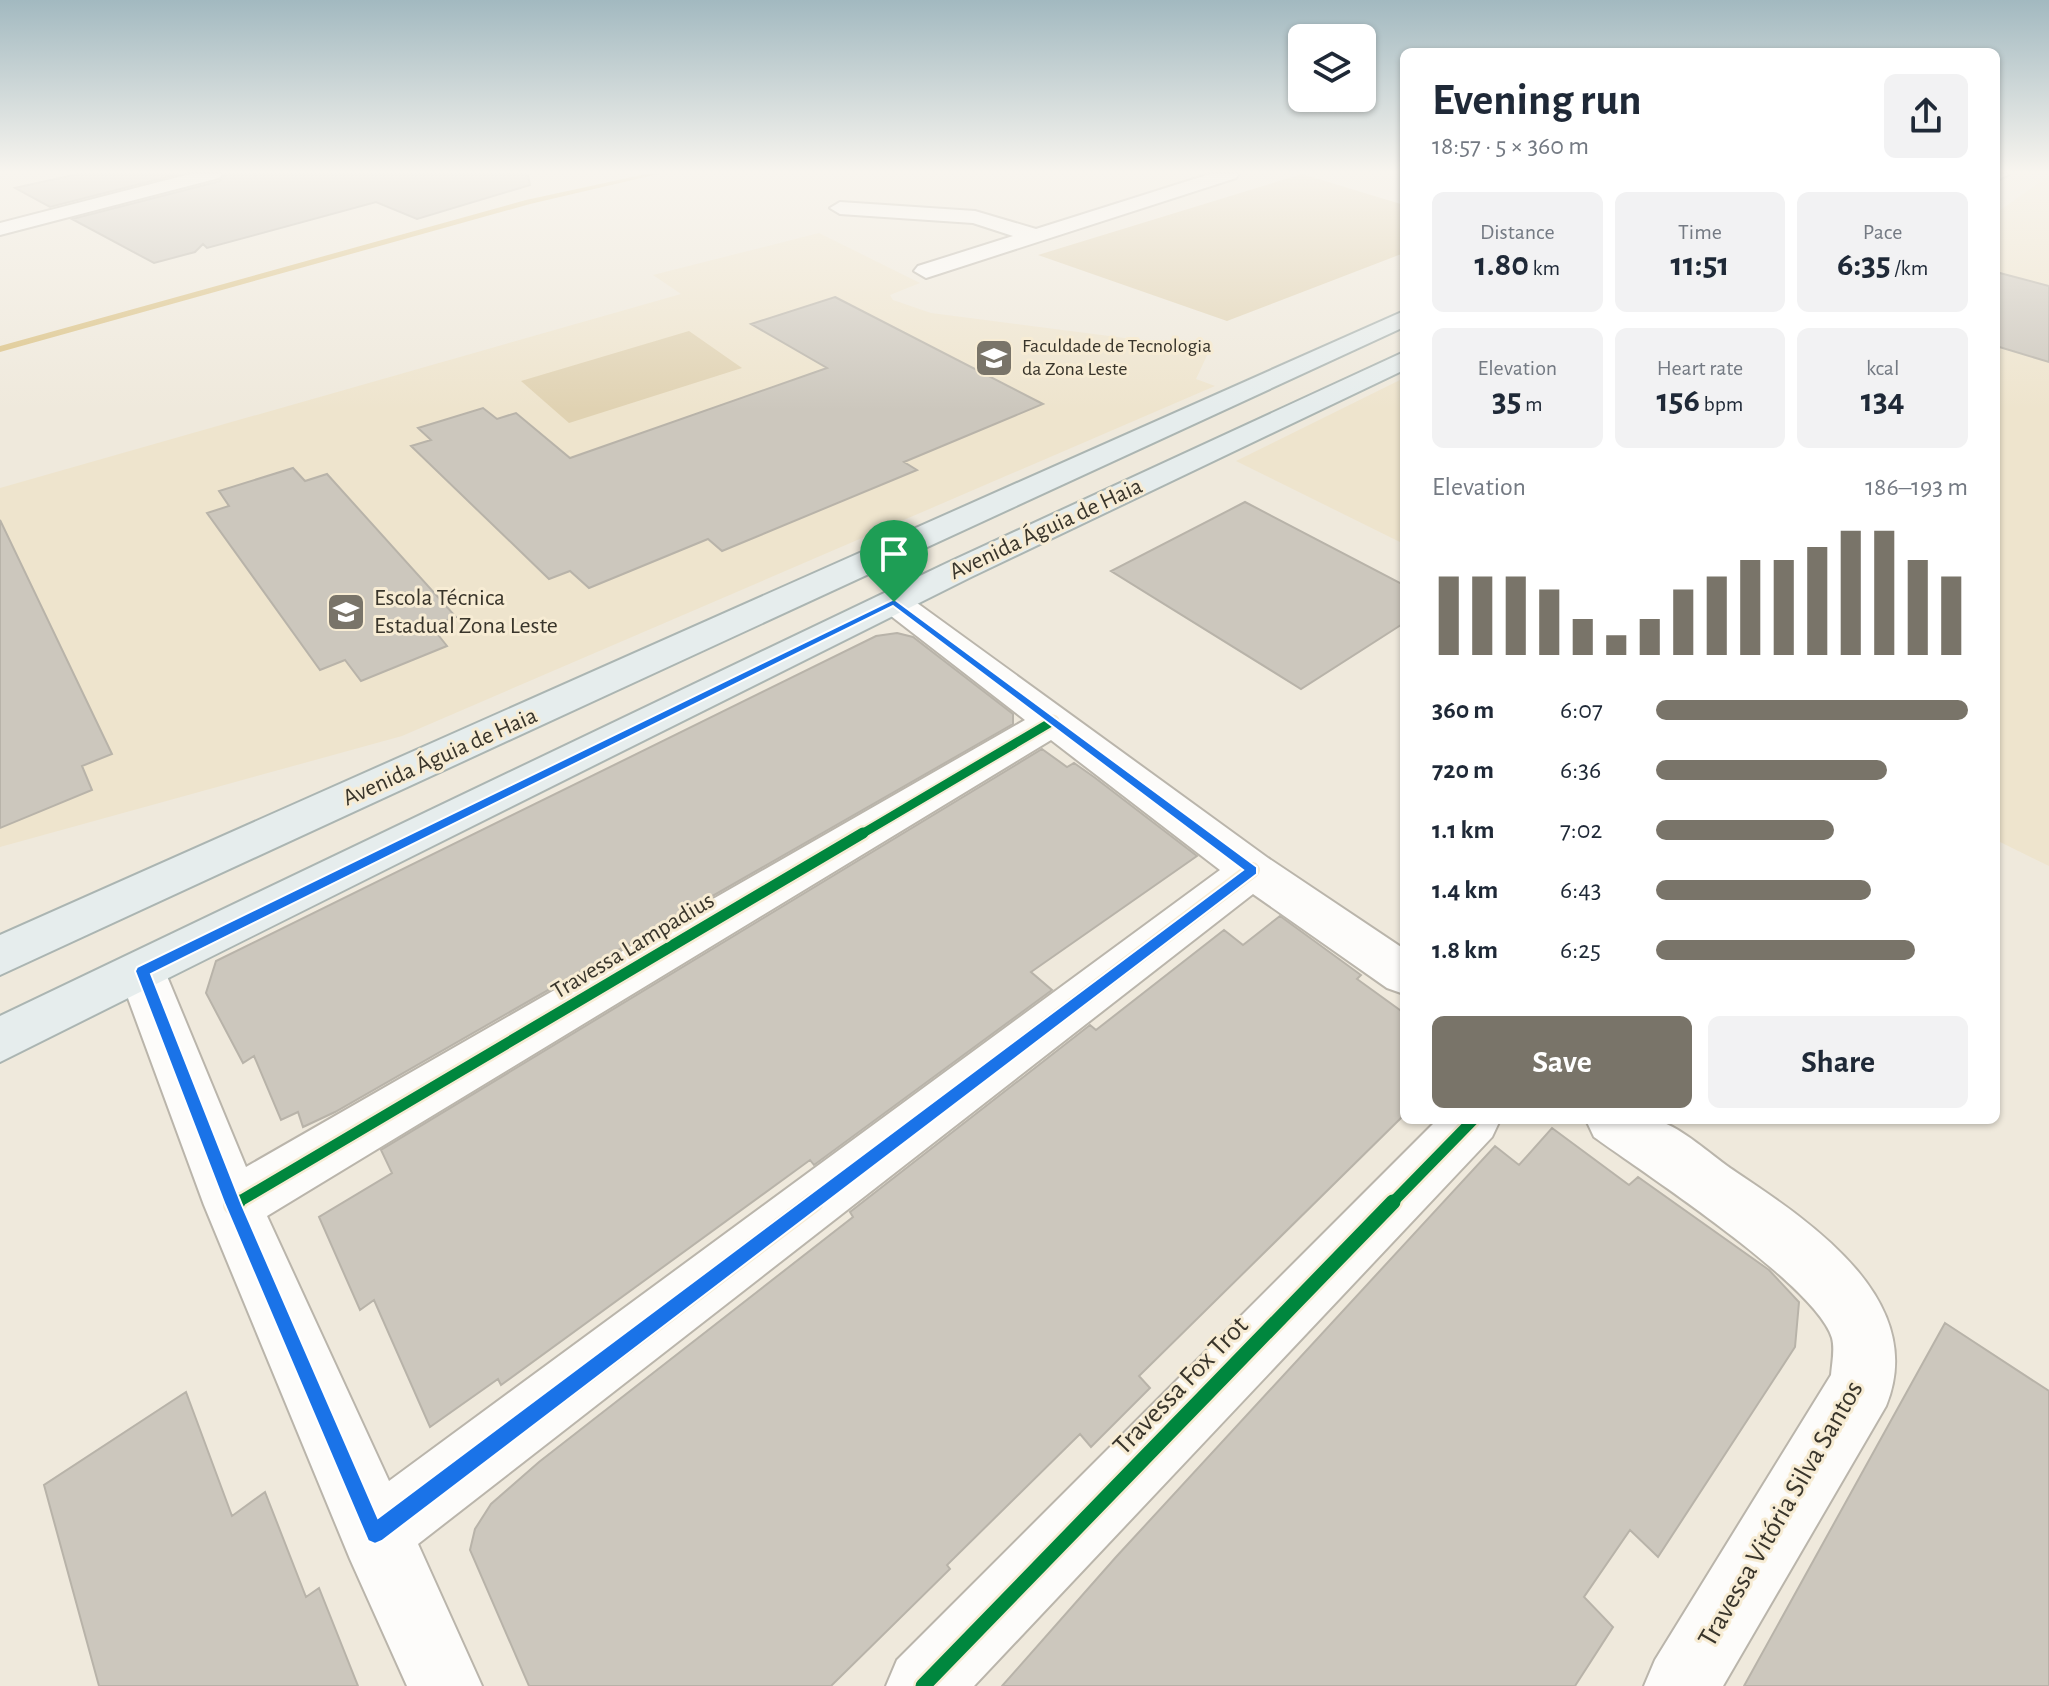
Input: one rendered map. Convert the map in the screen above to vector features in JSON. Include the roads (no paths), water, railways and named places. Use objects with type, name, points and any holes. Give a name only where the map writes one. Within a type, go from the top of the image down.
[{"type":"main road","name":"Avenida Águia de Haia","points":[[0,956],[1400,320]]},
{"type":"main road","name":"Avenida Águia de Haia","points":[[0,1040],[894,602],[1400,362]]},
{"type":"street","points":[[926,271],[984,253]]},
{"type":"street","points":[[894,602],[1252,870],[1400,971]]},
{"type":"street","name":"Travessa Lampadius","points":[[233,1205],[1053,721]]},
{"type":"street","points":[[375,1534],[1252,870]]},
{"type":"street","points":[[142,971],[233,1205],[375,1534],[445,1686]]},
{"type":"street","name":"Travessa Fox Trot","points":[[923,1686],[1469,1124]]},
{"type":"street","name":"Travessa Vitória Silva Santos","points":[[1619,1124],[1803,1255],[1840,1294],[1862,1334],[1863,1383],[1681,1686]]},
{"type":"waterway","points":[[0,349],[347,253]]},
{"type":"place","name":"Faculdade de Tecnologia da Zona Leste","points":[[994,358]]},
{"type":"place","name":"Escola Técnica Estadual Zona Leste","points":[[346,612]]}]
